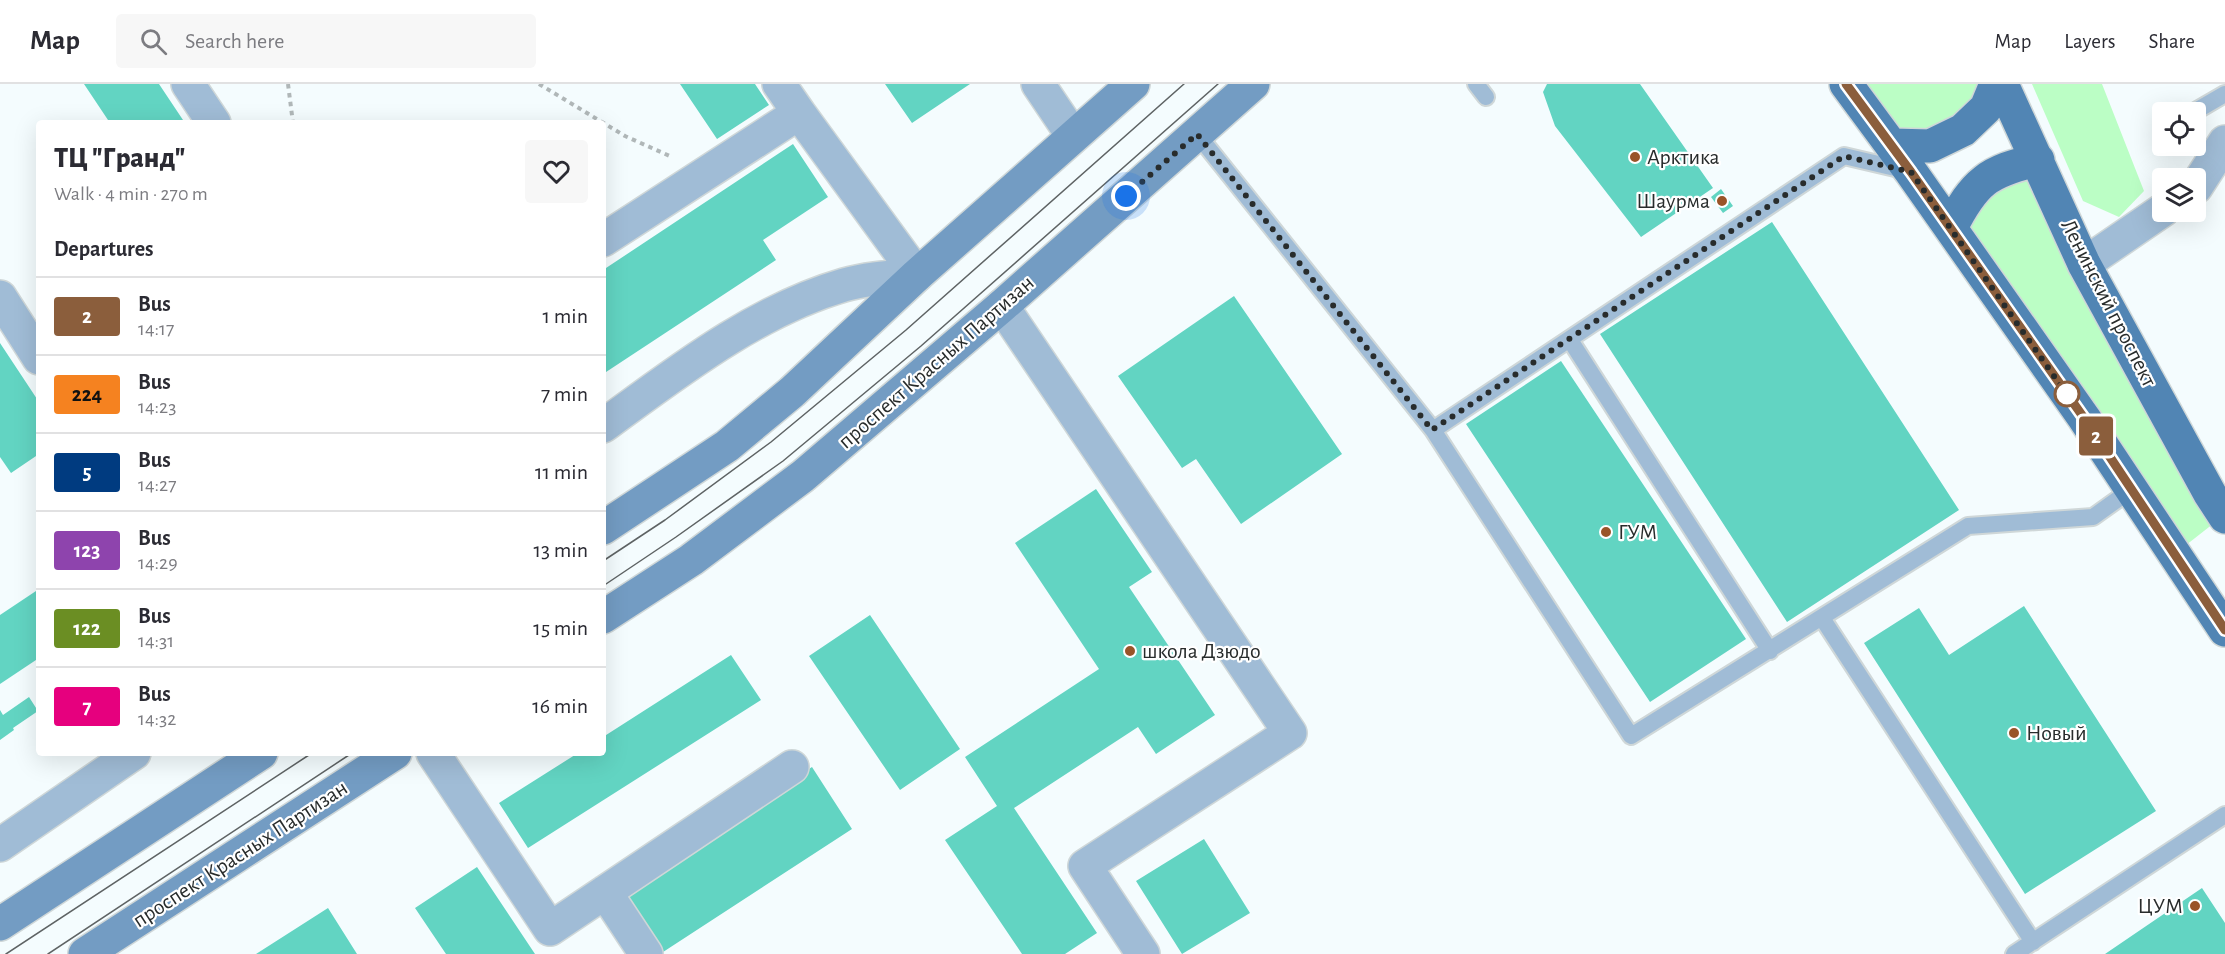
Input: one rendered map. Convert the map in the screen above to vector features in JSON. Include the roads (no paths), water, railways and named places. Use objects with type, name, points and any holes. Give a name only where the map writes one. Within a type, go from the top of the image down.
[{"type":"main road","points":[[606,526],[727,446],[792,392],[917,275],[1133,84]]},
{"type":"main road","name":"проспект Красных Партизан","points":[[606,615],[691,560],[803,476],[1002,306],[1253,84]]},
{"type":"main road","points":[[1846,84],[1951,228],[2132,489],[2225,630]]},
{"type":"main road","points":[[1892,145],[1930,146],[1963,130],[1986,108],[1996,84]]},
{"type":"main road","name":"Ленинский проспект","points":[[2002,84],[2084,264],[2225,518]]},
{"type":"main road","points":[[1951,228],[1964,202],[1984,179],[2009,166],[2038,160]]},
{"type":"main road","points":[[0,924],[256,756]]},
{"type":"main road","name":"проспект Красных Партизан","points":[[106,948],[391,756]]},
{"type":"street","points":[[188,84],[212,120]]},
{"type":"street","points":[[779,84],[917,275]]},
{"type":"street","points":[[1038,84],[1073,136]]},
{"type":"street","points":[[606,238],[799,113]]},
{"type":"street","points":[[2206,171],[2225,142]]},
{"type":"street","points":[[2084,264],[2152,218]]},
{"type":"street","points":[[606,424],[687,366],[782,308],[846,285],[874,279],[917,275]]},
{"type":"street","points":[[0,297],[36,353]]},
{"type":"street","points":[[1002,306],[1290,733],[1085,866],[1143,954]]},
{"type":"street","points":[[0,845],[131,756]]},
{"type":"street","points":[[435,756],[550,929],[792,767]]},
{"type":"street","points":[[605,892],[646,954]]},
{"type":"lane","points":[[2206,105],[2225,94]]},
{"type":"lane","points":[[1197,134],[1432,430],[1632,736],[1968,526],[2092,517],[2132,489]]},
{"type":"lane","points":[[1432,430],[1844,156],[1911,172]]},
{"type":"lane","points":[[1570,340],[1770,651]]},
{"type":"lane","points":[[1822,618],[2033,942]]},
{"type":"lane","points":[[2014,954],[2225,815]]},
{"type":"tram line","points":[[606,559],[665,520],[771,442],[906,330],[1184,84]]},
{"type":"tram line","points":[[606,584],[783,461],[921,346],[1218,84]]},
{"type":"tram line","points":[[6,954],[307,756]]},
{"type":"tram line","points":[[48,954],[347,756]]},
{"type":"place","name":"Арктика","points":[[1635,157]]},
{"type":"place","name":"Шаурма","points":[[1722,201]]},
{"type":"place","name":"ГУМ","points":[[1606,532]]},
{"type":"place","name":"школа Дзюдо","points":[[1130,651]]},
{"type":"place","name":"Новый","points":[[2014,733]]},
{"type":"place","name":"ЦУМ","points":[[2195,906]]}]
